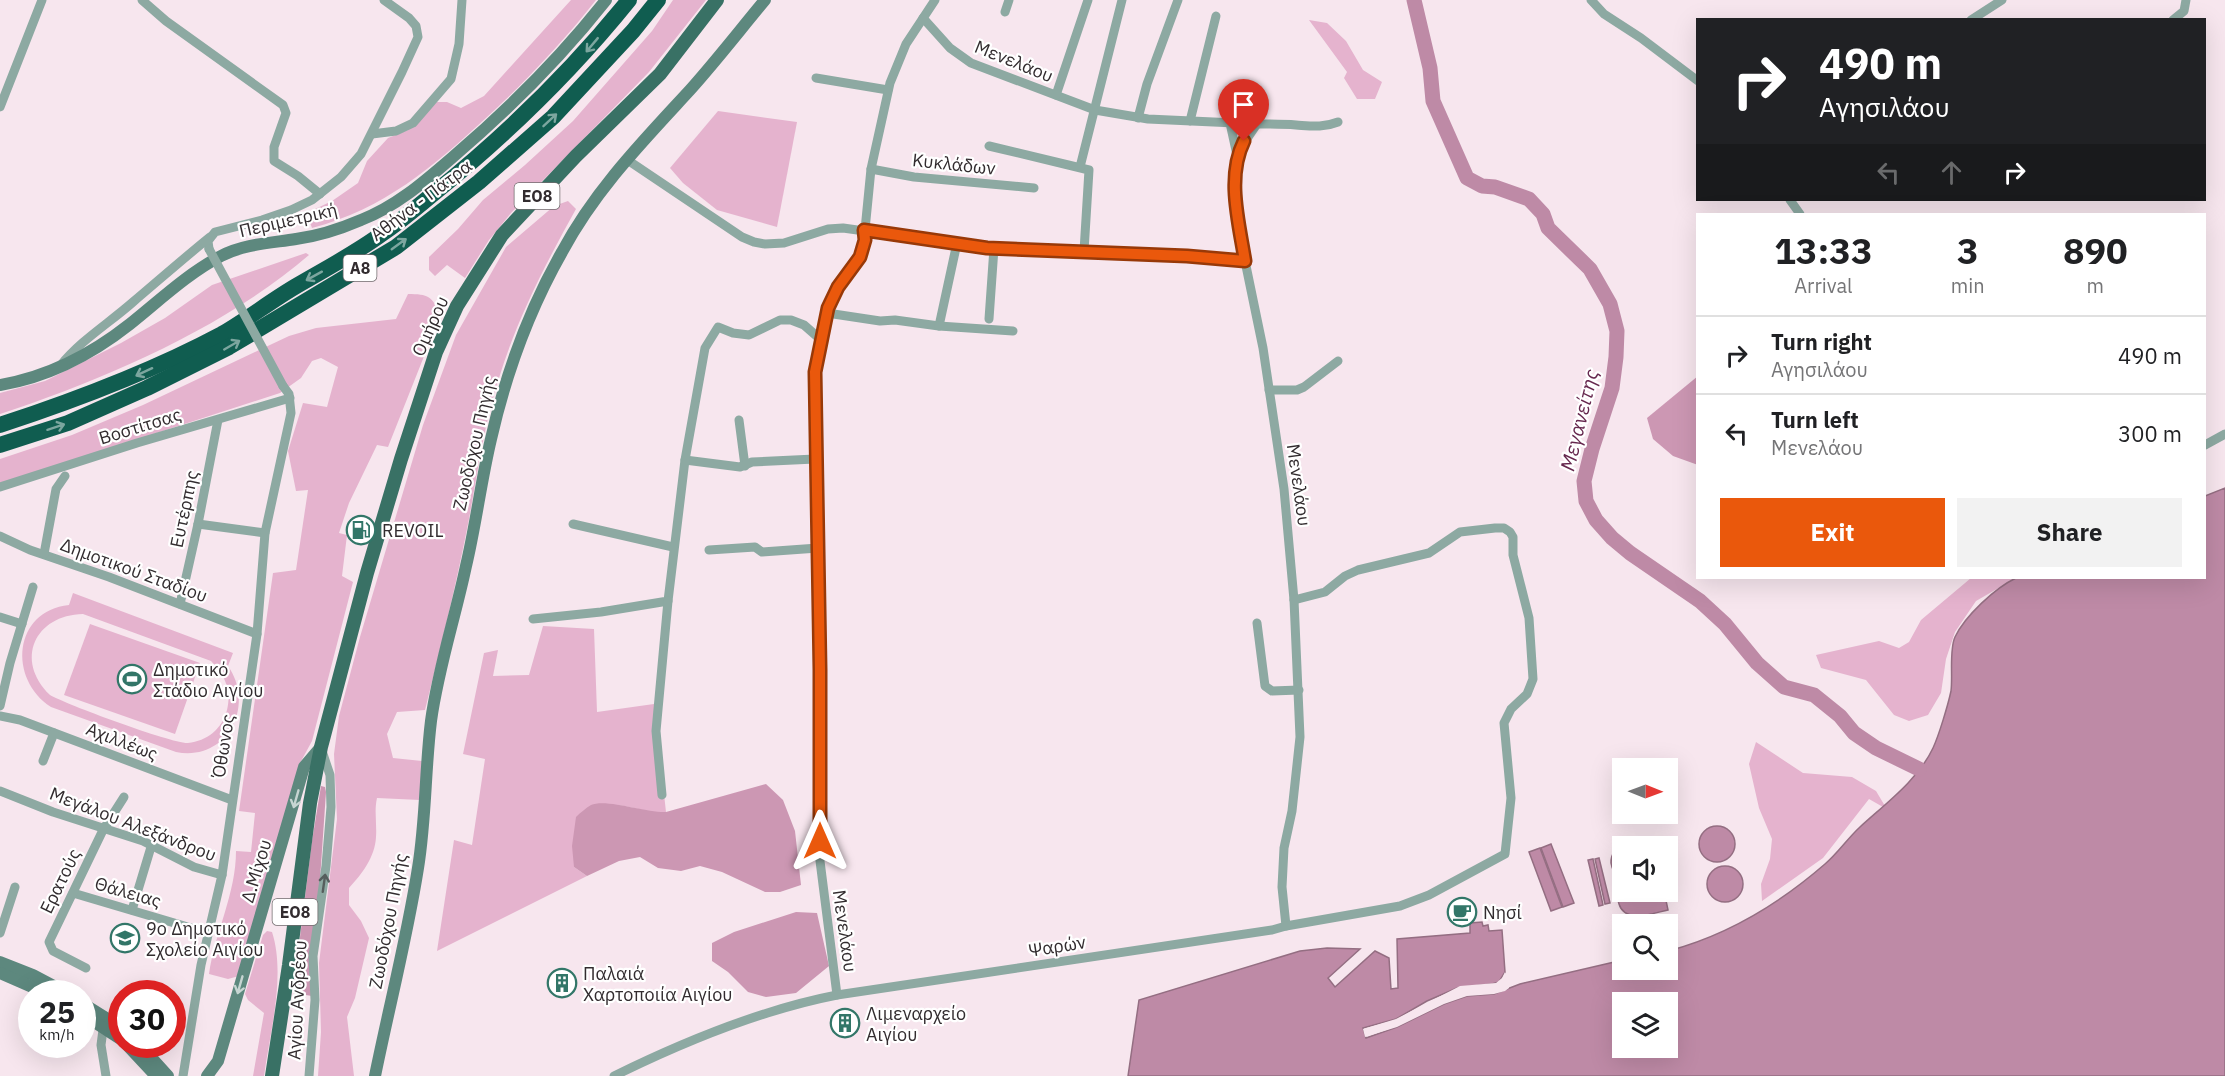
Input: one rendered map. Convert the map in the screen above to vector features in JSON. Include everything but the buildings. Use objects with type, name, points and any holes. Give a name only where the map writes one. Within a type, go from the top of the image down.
[{"type":"highway","name":"Αθήνα - Πάτρα","points":[[0,425],[142,373],[222,333],[385,232],[469,165],[537,102],[579,61],[629,0]]},
{"type":"highway","name":"Αθήνα - Πάτρα","points":[[0,445],[68,423],[147,388],[229,347],[396,247],[479,182],[553,117],[633,31],[658,0]]},
{"type":"main road","name":"Ομήρου","points":[[321,747],[367,573],[401,459],[436,352],[457,306],[502,235],[576,156],[660,74],[717,0]]},
{"type":"main road","name":"ΕΟ8","points":[[272,1076],[310,802],[321,747]]},
{"type":"street","points":[[0,107],[42,0]]},
{"type":"street","points":[[142,0],[166,21],[283,105],[286,113],[274,147],[274,160],[320,194]]},
{"type":"street","points":[[59,367],[77,346],[215,232],[291,210],[320,194],[351,167],[372,134],[418,37],[416,26],[410,18],[384,0]]},
{"type":"street","points":[[372,134],[396,131],[413,123],[451,79],[459,44],[462,0]]},
{"type":"street","name":"Περιμετρική","points":[[0,385],[59,367],[92,350],[116,334],[188,276],[224,255],[259,244],[329,232],[370,217],[408,194],[511,105],[570,43],[606,0]]},
{"type":"street","name":"Ζωοδόχου Πηγής","points":[[375,1076],[406,938],[419,866],[435,698],[466,567],[501,400],[522,335],[561,252],[579,223],[626,159],[723,52],[765,0]]},
{"type":"street","points":[[923,18],[935,0]]},
{"type":"street","points":[[1005,12],[1009,0]]},
{"type":"street","points":[[1056,95],[1088,0]]},
{"type":"street","points":[[1138,118],[1146,84],[1178,0]]},
{"type":"street","points":[[1591,0],[1604,14],[1641,38],[1696,79]]},
{"type":"street","points":[[1974,18],[2002,0]]},
{"type":"street","points":[[2175,18],[2185,9],[2186,0]]},
{"type":"street","points":[[1080,167],[1120,1]]},
{"type":"street","points":[[1190,121],[1216,16]]},
{"type":"street","name":"Μενελάου","points":[[837,995],[820,861],[815,372],[827,312],[838,287],[860,257],[865,240],[864,230],[871,169],[888,90],[901,55],[923,18],[950,48],[966,61],[1095,110],[1138,118],[1257,124]]},
{"type":"street","points":[[816,78],[888,90]]},
{"type":"street","points":[[1257,124],[1297,125],[1309,128],[1338,122]]},
{"type":"street","points":[[1230,123],[1237,158]]},
{"type":"street","name":"Μενελάου","points":[[1257,124],[1244,141],[1237,158],[1235,198],[1284,489],[1294,600],[1300,736],[1292,811],[1284,848],[1282,887],[1286,926]]},
{"type":"street","points":[[989,146],[1089,170],[1084,251]]},
{"type":"street","points":[[626,159],[742,237],[759,243],[784,243],[834,228],[994,248],[1245,261]]},
{"type":"street","name":"Κυκλάδων","points":[[871,169],[914,177],[1034,188]]},
{"type":"street","points":[[210,237],[209,249],[290,398]]},
{"type":"street","points":[[939,326],[957,243]]},
{"type":"street","points":[[990,319],[994,248]]},
{"type":"street","points":[[827,312],[880,321],[895,320],[939,326],[1012,331]]},
{"type":"street","points":[[662,795],[656,731],[673,547],[685,460],[705,348],[718,327],[733,333],[749,335],[784,320],[800,323],[820,339]]},
{"type":"street","points":[[1269,390],[1297,390],[1338,361]]},
{"type":"street","name":"Βοστίτσας","points":[[0,487],[290,398]]},
{"type":"street","name":"Όθωνος","points":[[183,1076],[201,965],[222,875],[257,634],[265,533],[291,413],[290,398]]},
{"type":"street","name":"Ευτέρπης","points":[[180,604],[218,420]]},
{"type":"street","points":[[739,420],[745,466]]},
{"type":"street","points":[[2206,444],[2225,434]]},
{"type":"street","points":[[685,460],[739,468],[752,462],[815,459]]},
{"type":"street","points":[[44,554],[56,489],[65,476]]},
{"type":"street","points":[[198,524],[265,533]]},
{"type":"street","points":[[573,524],[673,547]]},
{"type":"street","name":"Ψαρών","points":[[614,1076],[754,1017],[799,1003],[837,995],[1272,930],[1400,906],[1429,895],[1504,854],[1511,798],[1504,723],[1511,709],[1527,694],[1533,679],[1529,618],[1513,555],[1513,537],[1510,532],[1504,528],[1495,528],[1460,532],[1429,553],[1358,570],[1345,576],[1325,592],[1294,600]]},
{"type":"street","name":"Δημοτικού Σταδίου","points":[[0,536],[257,634]]},
{"type":"street","points":[[709,550],[755,547],[762,552],[818,548]]},
{"type":"street","points":[[0,706],[10,663],[33,587]]},
{"type":"street","points":[[533,619],[602,612],[668,601]]},
{"type":"street","points":[[0,617],[22,624]]},
{"type":"street","points":[[1257,623],[1264,686],[1272,691],[1299,690]]},
{"type":"street","points":[[0,660],[10,663]]},
{"type":"street","name":"Αχιλλέως","points":[[0,716],[20,720],[232,800]]},
{"type":"street","points":[[43,761],[54,733]]},
{"type":"street","name":"Αγίου Ανδρέου","points":[[309,1076],[315,982],[313,956],[326,866],[331,807],[330,775],[321,747]]},
{"type":"street","name":"Δ.Μίχου","points":[[207,1076],[218,1061],[304,767],[321,747]]},
{"type":"street","name":"Μεγάλου Αλεξάνδρου","points":[[0,791],[103,830],[143,841],[194,867],[222,875]]},
{"type":"street","name":"Ερατούς","points":[[87,968],[53,951],[49,942],[103,830],[124,797]]},
{"type":"street","points":[[132,910],[151,847]]},
{"type":"street","points":[[0,933],[15,887]]},
{"type":"street","name":"Θάλειας","points":[[73,893],[208,933]]},
{"type":"street","points":[[0,962],[42,980]]},
{"type":"street","points":[[0,973],[18,981]]},
{"type":"street","points":[[96,1014],[108,1025]]},
{"type":"street","points":[[96,1018],[108,1023]]},
{"type":"street","points":[[104,1021],[101,1045],[106,1076]]},
{"type":"street","points":[[139,1058],[156,1076]]},
{"type":"street","points":[[151,1058],[168,1076]]},
{"type":"shaded area","points":[[571,0],[596,0],[544,61],[447,153],[385,198],[338,220],[312,228],[308,217],[311,211],[332,201],[358,183],[367,161],[388,138],[408,130],[437,102],[447,102],[461,108],[484,96]]},
{"type":"shaded area","points":[[673,0],[706,0],[649,72],[511,213],[489,240],[465,278],[447,265],[435,276],[429,270],[429,257],[483,200],[573,121],[652,31]]},
{"type":"shaded area","points":[[1309,20],[1327,23],[1346,41],[1363,70],[1382,82],[1375,99],[1357,99],[1344,78],[1347,72]]},
{"type":"shaded area","points":[[718,111],[797,122],[777,227],[717,210],[683,183],[670,168]]},
{"type":"shaded area","points":[[568,201],[576,209],[523,313],[493,397],[467,529],[425,710],[397,712],[387,734],[393,758],[422,761],[420,800],[377,798],[376,837],[373,851],[363,871],[349,888],[349,905],[361,921],[369,938],[355,998],[347,1017],[354,1076],[318,1076],[321,1032],[319,963],[337,819],[334,754],[339,716],[360,637],[423,425],[456,335],[506,247],[554,206]]},
{"type":"shaded area","points":[[306,253],[309,255],[276,281],[202,328],[122,368],[0,414],[0,393],[45,381],[121,343],[165,318],[212,285]]},
{"type":"shaded area","points":[[408,294],[425,296],[432,300],[440,316],[388,447],[377,445],[349,503],[339,533],[347,535],[342,576],[353,582],[312,741],[299,765],[239,976],[228,979],[209,974],[233,882],[236,851],[251,852],[255,813],[239,811],[273,573],[296,570],[308,490],[296,491],[288,451],[303,403],[327,407],[338,367],[321,358],[312,361],[301,378],[280,393],[0,484],[0,459],[72,435],[143,405],[289,336],[316,328],[396,319]]},
{"type":"shaded area","points":[[1696,378],[1696,464],[1673,456],[1653,439],[1647,418]]},
{"type":"shaded area","points":[[2225,488],[2225,1076],[1128,1076],[1139,1000],[1300,951],[1327,948],[1360,949],[1328,978],[1335,987],[1375,951],[1389,958],[1391,989],[1398,988],[1397,939],[1470,933],[1470,923],[1482,922],[1483,926],[1488,925],[1489,931],[1502,930],[1505,972],[1499,982],[1457,988],[1427,1001],[1396,1019],[1363,1028],[1366,1038],[1467,996],[1494,994],[1520,984],[1612,963],[1612,980],[1678,980],[1678,948],[1732,927],[1771,905],[1808,879],[1919,771],[1933,748],[1951,691],[1952,649],[1955,637],[1966,620],[1990,596],[2014,579],[2206,579],[2206,496]]},
{"type":"shaded area","points":[[1970,579],[2014,579],[1976,601],[1955,632],[1946,659],[1941,693],[1928,715],[1909,721],[1894,715],[1866,680],[1821,668],[1816,655],[1879,641],[1899,648],[1909,642],[1921,620]]},
{"type":"shaded area","points":[[73,593],[233,653],[228,666],[236,682],[239,698],[232,728],[222,740],[210,748],[194,753],[176,752],[51,707],[37,695],[28,680],[23,664],[23,648],[27,633],[37,620],[50,610],[69,605]],"holes":[[[83,614],[211,661],[220,672],[228,690],[227,710],[225,717],[213,733],[201,740],[188,743],[178,742],[119,723],[50,695],[39,682],[33,668],[32,654],[35,642],[42,631],[53,622],[66,616]]]},
{"type":"shaded area","name":"Δημοτικό Στάδιο Αιγίου","points":[[90,624],[200,663],[175,734],[64,695]]},
{"type":"shaded area","points":[[543,626],[594,629],[597,712],[661,703],[659,749],[666,812],[653,812],[619,805],[574,867],[587,876],[437,951],[454,840],[472,845],[485,759],[463,754],[484,653],[498,650],[493,676],[529,675]]},
{"type":"shaded area","points":[[1756,742],[1803,773],[1852,777],[1876,791],[1885,806],[1869,799],[1823,858],[1762,901],[1761,884],[1770,859],[1772,839],[1759,808],[1749,764]]},
{"type":"shaded area","points":[[766,784],[783,800],[795,831],[801,885],[780,892],[765,892],[722,872],[700,866],[681,871],[658,868],[640,857],[619,861],[587,876],[574,867],[572,846],[576,817],[591,805],[606,803],[666,812]]},
{"type":"shaded area","points":[[321,786],[325,787],[326,792],[312,996],[293,993]]},
{"type":"shaded area","points":[[1717,826],[1730,831],[1735,844],[1730,857],[1717,862],[1704,857],[1699,844],[1704,831]]},
{"type":"shaded area","points":[[1551,844],[1574,903],[1563,907],[1541,848]]},
{"type":"shaded area","points":[[1540,848],[1562,907],[1551,911],[1529,852]]},
{"type":"shaded area","points":[[1599,858],[1610,903],[1605,904],[1595,859]]},
{"type":"shaded area","points":[[1593,859],[1603,905],[1599,906],[1588,860]]},
{"type":"shaded area","points":[[1725,866],[1738,871],[1743,884],[1738,897],[1725,902],[1712,897],[1707,884],[1712,871]]},
{"type":"shaded area","points":[[1618,902],[1666,902],[1668,910],[1651,914],[1627,914]]},
{"type":"shaded area","points":[[796,912],[817,913],[829,966],[796,993],[766,997],[748,992],[728,972],[712,961],[712,943],[734,932]]},
{"type":"shaded area","points":[[267,931],[272,932],[276,949],[278,966],[276,1004],[264,1076],[253,1076],[264,1013],[248,1000],[245,994],[263,935]]},
{"type":"pier","points":[[1505,972],[1505,980],[1497,986],[1461,989],[1397,1022],[1366,1032],[1367,1034],[1396,1025],[1442,1001],[1466,993],[1493,991],[1509,985],[1505,991],[1467,996],[1444,1004],[1397,1027],[1365,1037],[1363,1029],[1396,1019],[1460,986],[1496,983]]},
{"type":"waterway","name":"Μεγανείτης","points":[[1414,0],[1430,68],[1433,101],[1467,178],[1482,186],[1495,187],[1529,199],[1543,214],[1548,228],[1590,269],[1610,304],[1617,331],[1612,388],[1584,481],[1586,501],[1596,520],[1630,553],[1700,601],[1725,624],[1757,663],[1784,687],[1814,695],[1840,716],[1854,733],[1876,748],[1919,769]]},
{"type":"place","name":"REVOIL","points":[[361,530]]},
{"type":"place","name":"Δημοτικό Στάδιο Αιγίου","points":[[132,679]]},
{"type":"place","name":"Νησί","points":[[1462,912]]},
{"type":"place","name":"9ο Δημοτικό Σχολείο Αιγίου","points":[[125,938]]},
{"type":"place","name":"Παλαιά Χαρτοποιία Αιγίου","points":[[562,983]]},
{"type":"place","name":"Λιμεναρχείο Αιγίου","points":[[845,1023]]},
{"type":"route","points":[[820,841],[820,670],[815,372],[828,308],[843,278],[860,257],[865,240],[864,230],[987,248],[1031,248],[1245,261],[1235,198],[1237,158],[1244,141]]}]
